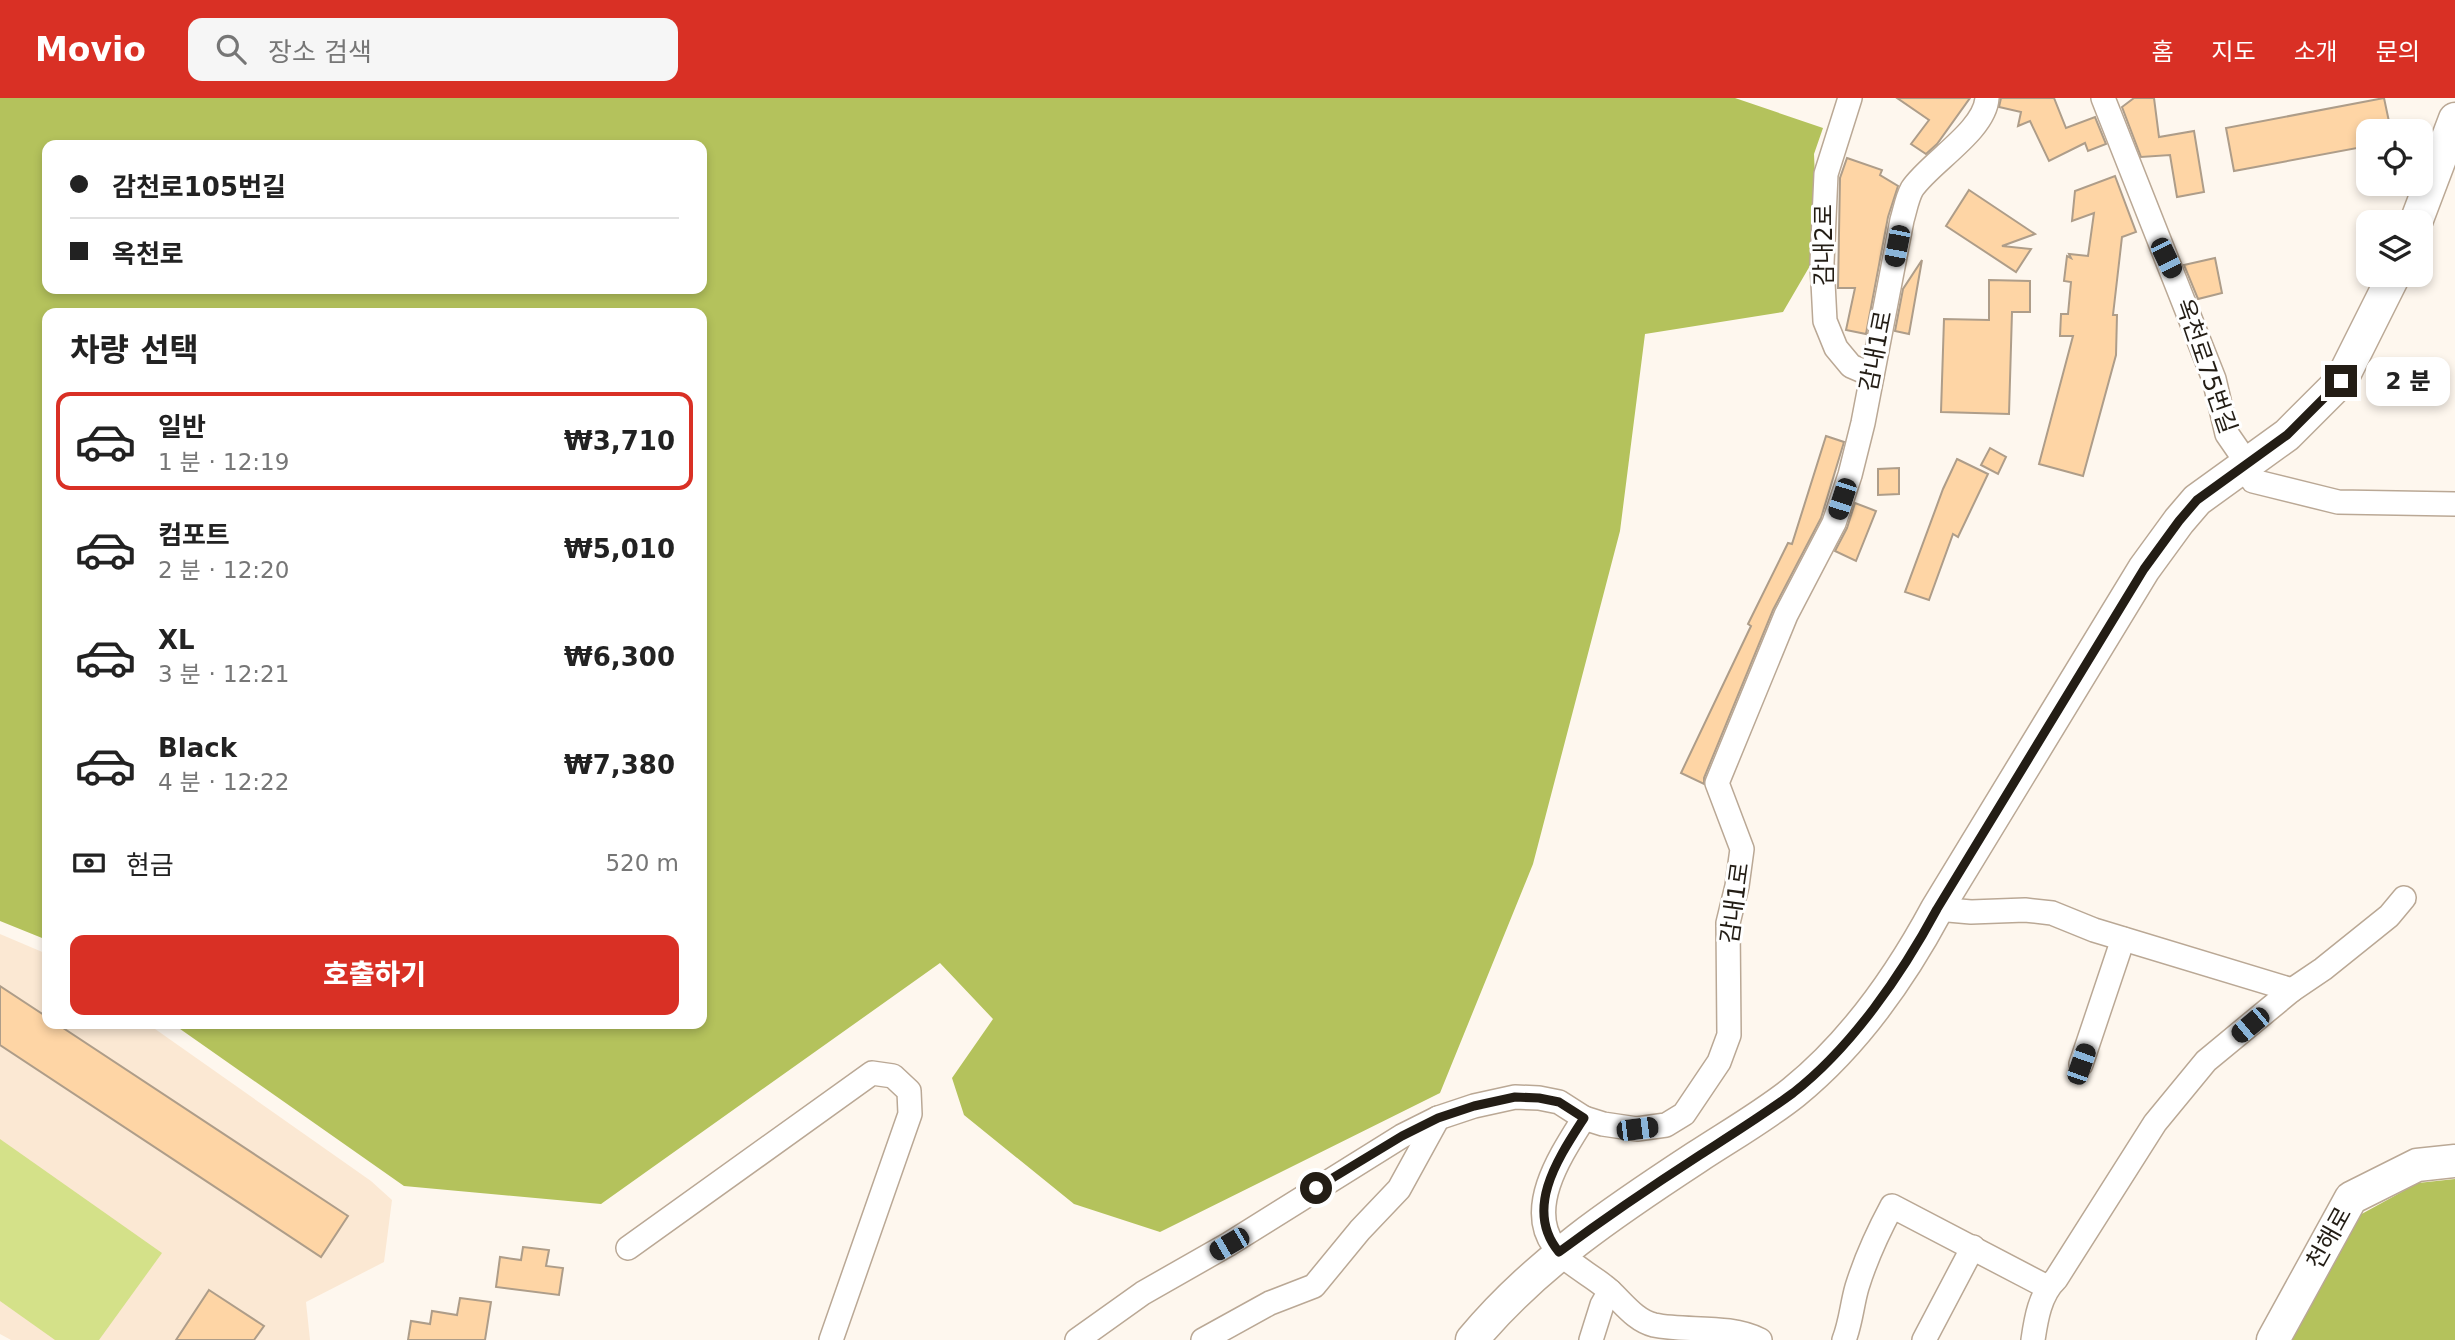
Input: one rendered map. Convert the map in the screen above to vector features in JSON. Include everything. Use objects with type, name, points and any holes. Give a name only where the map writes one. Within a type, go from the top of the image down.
[{"type":"street","name":"감내2로","points":[[1850,98],[1826,174],[1822,263],[1825,321],[1836,348],[1850,366],[1872,375]]},
{"type":"street","name":"감내1로","points":[[1077,1340],[1143,1293],[1229,1244],[1402,1136],[1438,1118],[1474,1106],[1515,1097],[1559,1102],[1584,1118],[1637,1129],[1666,1125],[1684,1114],[1722,1053],[1729,1035],[1728,923],[1740,876],[1742,849],[1717,783],[1786,615],[1834,523],[1850,475],[1902,220],[1911,191],[1968,133],[1987,104],[1987,98]]},
{"type":"street","name":"옥천로75번길","points":[[2104,98],[2214,379],[2227,434],[2247,463],[2253,481],[2338,502],[2455,504]]},
{"type":"street","points":[[2421,210],[2455,119]]},
{"type":"street","points":[[1472,1340],[1489,1319],[1559,1252],[1620,1207],[1793,1092],[1826,1062],[1872,1009],[1917,945],[2144,569],[2197,500],[2287,435],[2341,381],[2388,287]]},
{"type":"street","points":[[2033,1340],[2036,1320],[2047,1287],[2056,1279],[2155,1123],[2206,1061],[2292,990],[2323,969],[2389,916],[2404,898]]},
{"type":"street","points":[[1937,909],[2052,913],[2123,939],[2292,990]]},
{"type":"street","points":[[2081,1064],[2123,939]]},
{"type":"street","points":[[628,1248],[872,1073],[893,1076],[909,1091],[910,1114],[831,1340]]},
{"type":"street","points":[[1203,1340],[1270,1303],[1314,1286],[1360,1230],[1399,1189],[1438,1118]]},
{"type":"street","points":[[1584,1118],[1555,1163],[1546,1191],[1544,1221],[1552,1243],[1559,1252],[1609,1291],[1640,1320],[1655,1325],[1731,1332],[1760,1340]]},
{"type":"street","name":"천해로","points":[[2273,1340],[2351,1198],[2417,1165],[2455,1161]]},
{"type":"street","points":[[1844,1340],[1851,1322],[1856,1289],[1872,1243],[1892,1206],[2047,1287]]},
{"type":"street","points":[[1924,1340],[1973,1247]]},
{"type":"street","points":[[1591,1340],[1609,1291]]},
{"type":"shaded area","points":[[0,934],[42,952],[42,1029],[155,1029],[371,1181],[392,1200],[384,1262],[306,1302],[310,1340],[11,1340],[0,1334]]},
{"type":"green space","points":[[0,98],[1735,98],[1823,128],[1814,154],[1818,252],[1783,312],[1645,334],[1620,531],[1533,864],[1440,1093],[1160,1232],[1074,1204],[964,1115],[952,1078],[993,1019],[940,963],[601,1204],[404,1186],[180,1029],[707,1029],[707,308],[42,308],[42,938],[0,921]]},
{"type":"green space","points":[[0,1139],[162,1253],[99,1340],[55,1340],[0,1301]]},
{"type":"green space","points":[[2455,1179],[2455,1340],[2287,1340],[2358,1216],[2418,1183]]},
{"type":"building","points":[[1897,98],[1970,98],[1937,144],[1926,154],[1911,144],[1929,120]]},
{"type":"building","points":[[2001,98],[2054,98],[2066,128],[2095,117],[2106,144],[2088,151],[2085,143],[2049,161],[2030,121],[2018,126],[2021,112],[1999,107]]},
{"type":"building","points":[[2134,98],[2154,98],[2159,137],[2194,131],[2204,192],[2177,197],[2170,155],[2141,157],[2122,107]]},
{"type":"building","points":[[2384,98],[2388,119],[2356,119],[2356,148],[2234,171],[2226,128]]},
{"type":"building","points":[[1847,158],[1882,170],[1880,175],[1898,186],[1888,217],[1866,334],[1846,330],[1855,288],[1838,288],[1840,178]]},
{"type":"building","points":[[2115,176],[2136,232],[2122,237],[2113,315],[2117,315],[2116,355],[2083,476],[2039,464],[2073,336],[2060,336],[2061,314],[2068,314],[2071,282],[2064,281],[2067,256],[2088,256],[2094,213],[2072,221],[2075,191]]},
{"type":"building","points":[[1969,190],[2035,234],[2002,246],[2031,249],[2016,272],[1946,226]]},
{"type":"building","points":[[2215,258],[2222,293],[2198,299],[2184,265]]},
{"type":"building","points":[[1922,260],[1909,334],[1895,331],[1903,289]]},
{"type":"building","points":[[1989,280],[2030,281],[2030,312],[2012,312],[2009,414],[1941,412],[1944,319],[1989,320]]},
{"type":"building","points":[[1826,436],[1844,442],[1821,518],[1773,610],[1704,778],[1704,784],[1681,773],[1751,626],[1748,624],[1788,543],[1792,544]]},
{"type":"building","points":[[1990,448],[2006,457],[1998,474],[1981,465]]},
{"type":"building","points":[[1957,459],[1988,474],[1958,537],[1953,534],[1929,600],[1905,592],[1943,489]]},
{"type":"building","points":[[1899,468],[1899,494],[1878,495],[1878,469]]},
{"type":"building","points":[[1855,503],[1876,511],[1856,561],[1835,551],[1847,528]]},
{"type":"building","points":[[0,986],[42,1014],[42,1029],[65,1029],[348,1216],[321,1257],[0,1045]]},
{"type":"building","points":[[523,1247],[549,1250],[546,1266],[563,1268],[559,1295],[496,1287],[500,1257],[521,1260]]},
{"type":"building","points":[[209,1290],[264,1326],[254,1340],[176,1340]]},
{"type":"building","points":[[460,1298],[491,1302],[485,1340],[408,1340],[411,1321],[430,1324],[432,1311],[457,1315]]},
{"type":"route","points":[[1316,1188],[1402,1136],[1438,1118],[1474,1106],[1515,1097],[1559,1102],[1584,1118],[1555,1163],[1546,1191],[1544,1221],[1552,1243],[1559,1252],[1620,1207],[1793,1092],[1826,1062],[1872,1009],[1917,945],[2144,569],[2179,521],[2197,500],[2287,435],[2341,381]]}]
